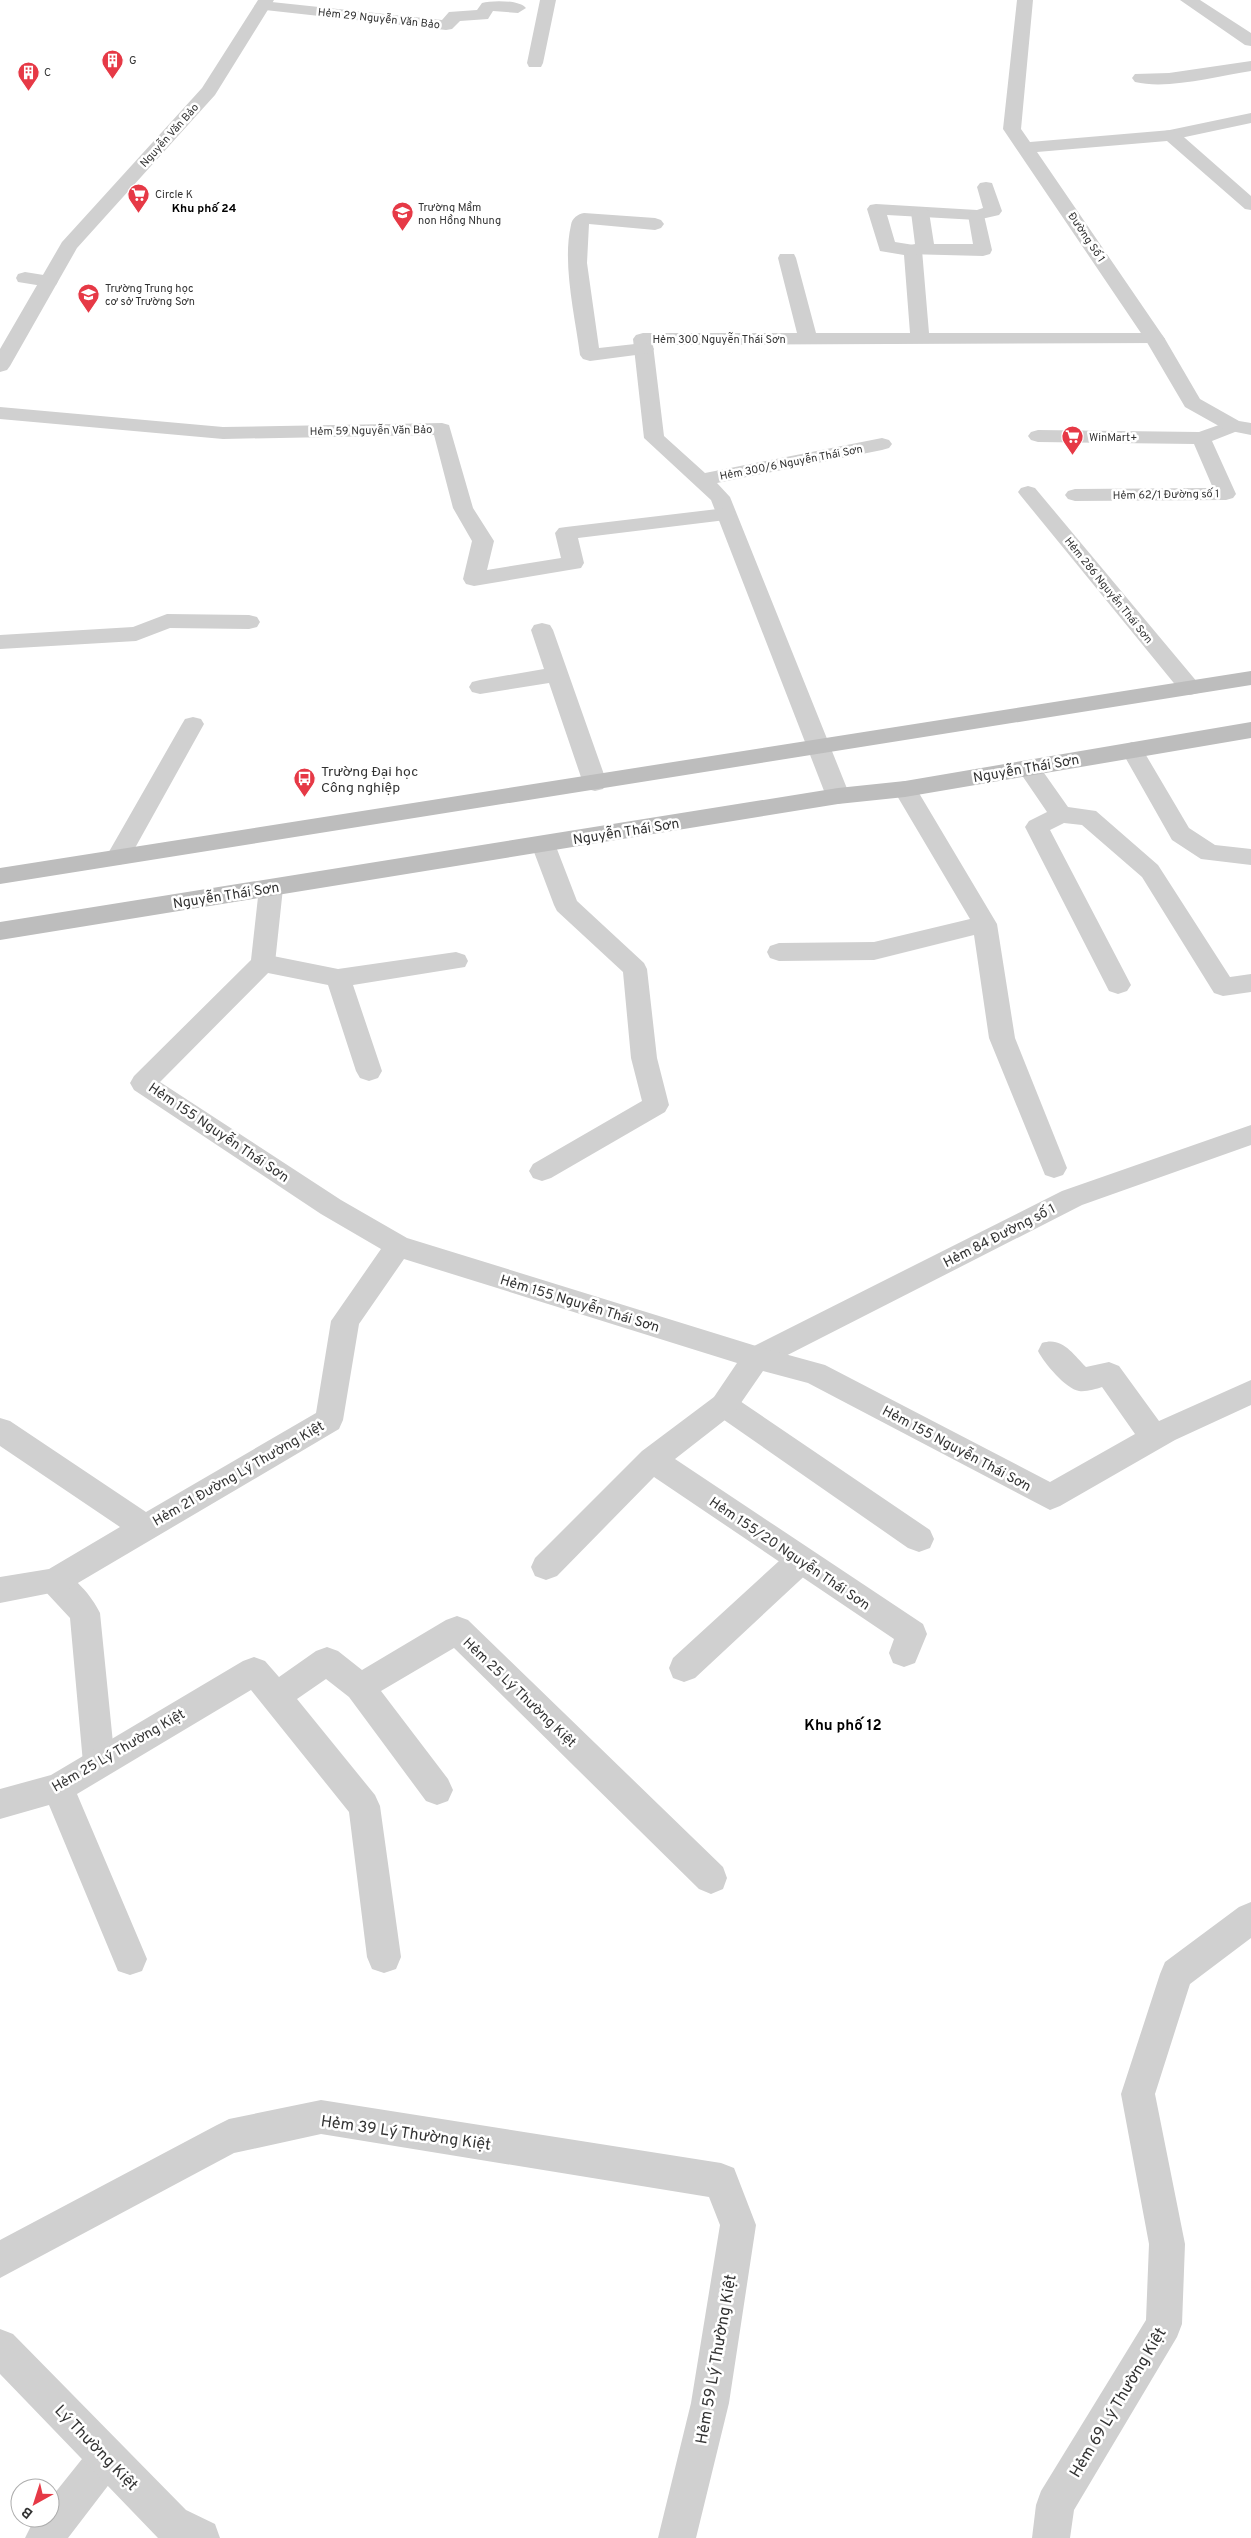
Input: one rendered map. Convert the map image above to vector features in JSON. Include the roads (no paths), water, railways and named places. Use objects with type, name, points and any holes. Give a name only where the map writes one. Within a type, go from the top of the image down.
[{"type":"main road","points":[[0,876],[1251,678]]},
{"type":"main road","name":"Nguyễn Thái Sơn","points":[[0,931],[838,796],[905,789],[1249,731]]},
{"type":"street","points":[[535,63],[548,0]]},
{"type":"street","name":"Đường Số 1","points":[[1025,0],[1012,129],[1027,148],[1155,339],[1192,403],[1242,428]]},
{"type":"street","points":[[1188,0],[1207,10],[1251,41]]},
{"type":"street","name":"Hẻm 29 Nguyễn Văn Bảo","points":[[264,3],[446,25],[455,16],[482,15],[488,6],[518,8]]},
{"type":"street","name":"Nguyễn Văn Bảo","points":[[0,366],[69,246],[209,91],[264,3]]},
{"type":"street","points":[[1141,78],[1169,78],[1251,66]]},
{"type":"street","points":[[1027,148],[1171,135],[1251,118]]},
{"type":"street","points":[[1171,135],[1251,204]]},
{"type":"street","points":[[977,215],[983,250],[919,250],[887,247],[876,209],[977,215],[993,212],[986,187]]},
{"type":"street","points":[[920,212],[920,339]]},
{"type":"street","points":[[644,349],[590,355],[578,263],[580,223],[584,218],[655,224]]},
{"type":"street","points":[[787,258],[808,339]]},
{"type":"street","points":[[25,278],[49,281]]},
{"type":"street","name":"Hẻm 300 Nguyễn Thái Sơn","points":[[838,796],[817,748],[720,497],[654,438],[643,339],[1155,339]]},
{"type":"street","name":"Hẻm 59 Nguyễn Văn Bảo","points":[[0,413],[223,433],[442,429],[463,508],[483,541],[474,579],[572,563],[566,532],[726,514]]},
{"type":"street","points":[[1038,436],[1201,438],[1242,428]]},
{"type":"street","name":"Hẻm 62/1 Đường số 1","points":[[1075,495],[1226,494],[1201,438]]},
{"type":"street","name":"Hẻm 300/6 Nguyễn Thái Sơn","points":[[701,480],[882,444]]},
{"type":"street","name":"Hẻm 286 Nguyễn Thái Sơn","points":[[1028,492],[1190,688]]},
{"type":"street","points":[[0,642],[136,634],[167,621],[249,622]]},
{"type":"street","points":[[542,630],[595,783]]},
{"type":"street","points":[[480,687],[557,674]]},
{"type":"street","points":[[118,858],[193,724]]},
{"type":"street","points":[[1132,750],[1180,834],[1209,853],[1251,857]]},
{"type":"street","points":[[1029,768],[1061,815]]},
{"type":"street","points":[[905,789],[985,924],[1002,1038],[1054,1168]]},
{"type":"street","points":[[1118,985],[1037,827],[1061,815],[1088,817],[1150,871],[1223,987],[1251,983]]},
{"type":"street","points":[[542,1171],[656,1105],[644,1058],[635,969],[566,905],[543,844]]},
{"type":"street","points":[[271,888],[263,963],[338,978],[456,961]]},
{"type":"street","points":[[780,952],[874,951],[985,924]]},
{"type":"street","name":"Hẻm 155 Nguyễn Thái Sơn","points":[[263,963],[144,1083],[331,1208],[398,1246],[756,1358],[815,1373],[1050,1497],[1154,1437],[1251,1392]]},
{"type":"street","points":[[338,978],[369,1071]]},
{"type":"street","name":"Hẻm 84 Đường số 1","points":[[756,1358],[1072,1198],[1251,1135]]},
{"type":"street","name":"Hẻm 21 Đường Lý Thường Kiệt","points":[[0,1590],[55,1581],[329,1420],[345,1320],[398,1246]]},
{"type":"street","points":[[1052,1351],[1081,1380],[1109,1374],[1154,1437]]},
{"type":"street","points":[[546,1567],[652,1460],[724,1405],[756,1358]]},
{"type":"street","points":[[724,1405],[919,1539]]},
{"type":"street","points":[[5,1441],[145,1528]]},
{"type":"street","name":"Hẻm 155/20 Nguyễn Thái Sơn","points":[[652,1460],[912,1634],[904,1653]]},
{"type":"street","points":[[684,1668],[801,1560]]},
{"type":"street","points":[[55,1581],[85,1613],[99,1763]]},
{"type":"street","name":"Hẻm 25 Lý Thường Kiệt","points":[[360,1687],[457,1630],[711,1878]]},
{"type":"street","points":[[384,1957],[364,1806],[276,1696],[327,1661],[360,1687],[437,1790]]},
{"type":"street","name":"Hẻm 25 Lý Thường Kiệt","points":[[0,1804],[58,1788],[254,1671],[276,1696]]},
{"type":"street","points":[[58,1788],[130,1959]]},
{"type":"street","name":"Hẻm 69 Lý Thường Kiệt","points":[[1051,2538],[1055,2505],[1164,2324],[1166,2244],[1138,2094],[1177,1974],[1251,1918]]},
{"type":"street","name":"Hẻm 39 Lý Thường Kiệt","points":[[0,2260],[229,2137],[321,2117],[721,2181]]},
{"type":"street","name":"Hẻm 59 Lý Thường Kiệt","points":[[677,2538],[710,2403],[738,2225],[721,2181]]},
{"type":"street","name":"Lý Thường Kiệt","points":[[0,2347],[172,2524],[201,2538]]},
{"type":"street","points":[[44,2538],[107,2457]]},
{"type":"place","name":"G","points":[[113,79]]},
{"type":"place","name":"C","points":[[28,91]]},
{"type":"place","name":"Circle K","points":[[139,213]]},
{"type":"place","name":"Trường Mầm non Hồng Nhung","points":[[402,232]]},
{"type":"place","name":"Trường Trung học cơ sở Trường Sơn","points":[[89,313]]},
{"type":"place","name":"WinMart+","points":[[1073,456]]},
{"type":"place","name":"Trường Đại học Công nghiệp","points":[[305,798]]},
{"type":"district","name":"Khu phố 24","points":[[204,208]]},
{"type":"district","name":"Khu phố 12","points":[[843,1725]]}]
